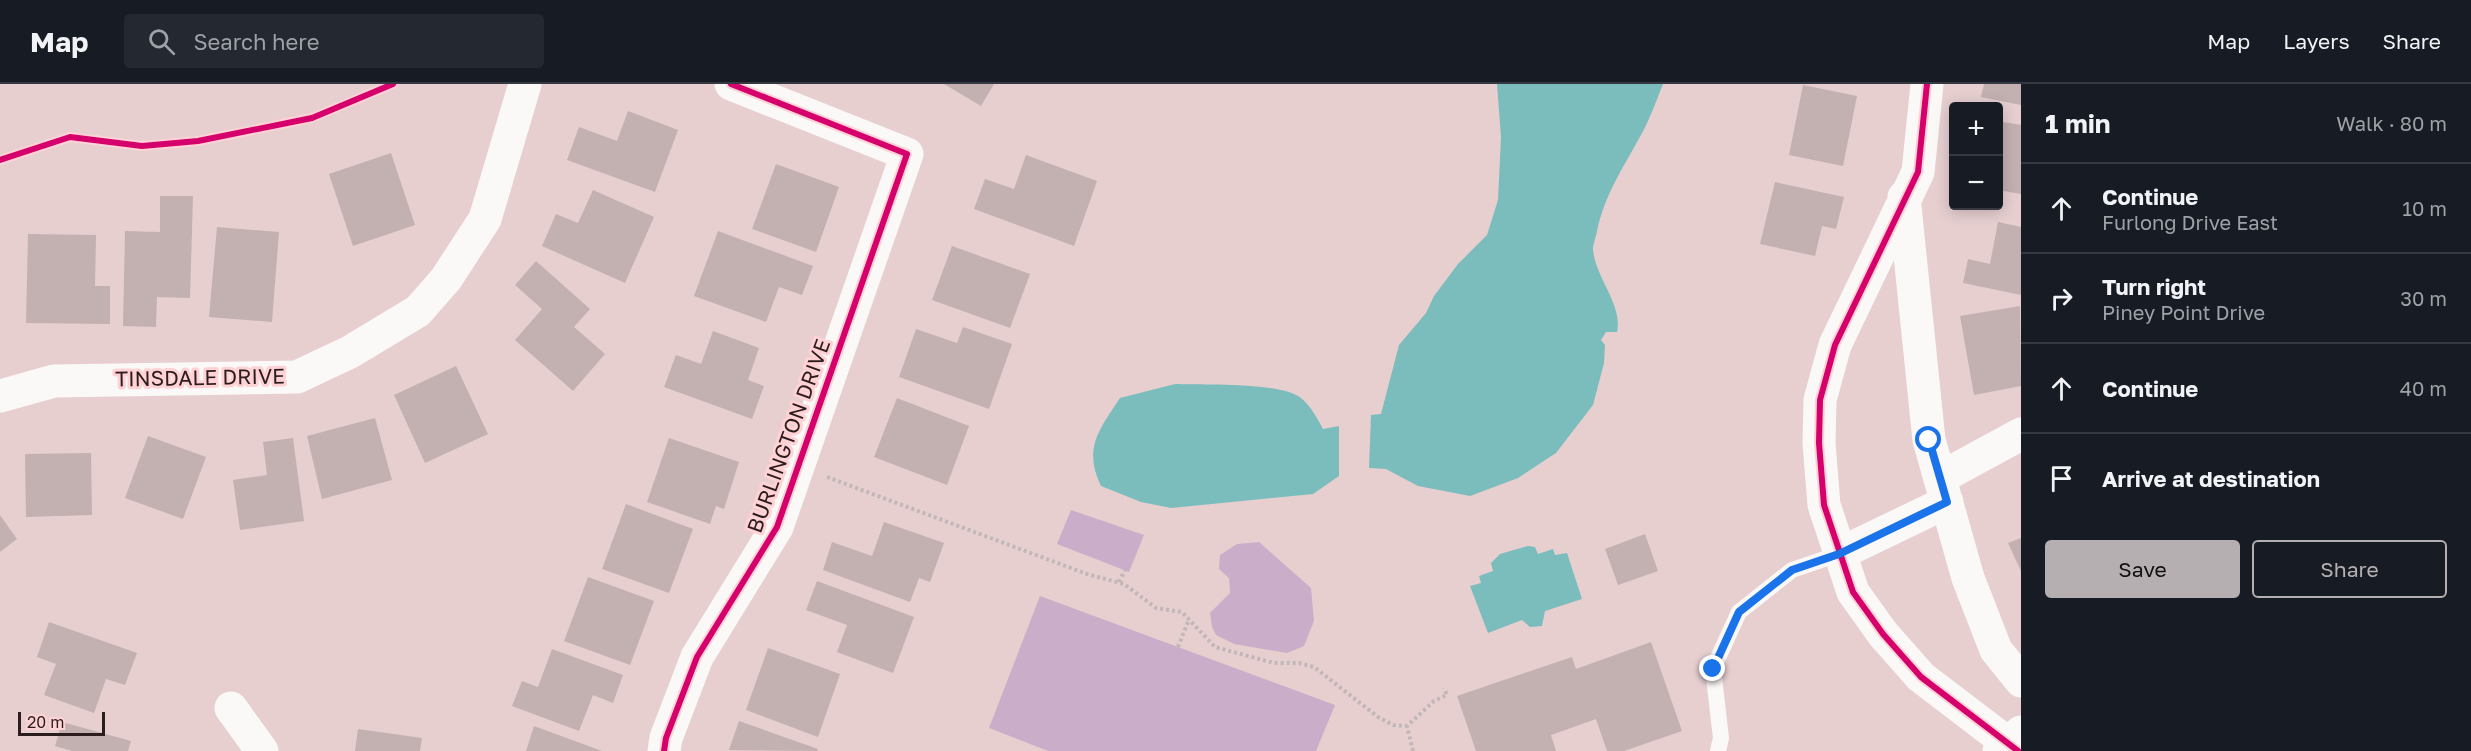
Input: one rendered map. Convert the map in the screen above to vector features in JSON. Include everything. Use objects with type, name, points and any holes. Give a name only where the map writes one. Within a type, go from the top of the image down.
[{"type":"street","name":"TINSDALE DRIVE","points":[[0,396],[54,381],[297,377],[350,352],[418,311],[446,279],[485,219],[525,84]]},
{"type":"street","name":"BURLINGTON DRIVE","points":[[664,751],[666,738],[697,657],[777,527],[907,154],[731,84]]},
{"type":"street","points":[[1927,84],[1918,172],[1904,197],[1835,345],[1820,400],[1819,443],[1824,504],[1853,592],[1883,634],[1921,677],[2011,744]]},
{"type":"street","points":[[1904,197],[1929,440],[1968,578],[1996,650],[2021,681]]},
{"type":"street","points":[[1839,554],[1943,490],[2021,434]]},
{"type":"street","points":[[231,708],[262,751]]},
{"type":"lane","points":[[1718,751],[1721,738],[1713,669],[1739,612],[1792,570],[1839,554]]},
{"type":"path","points":[[827,477],[1087,574],[1119,582],[1142,595],[1156,608],[1182,612],[1215,647],[1274,663],[1299,663],[1314,667],[1378,717],[1393,725],[1407,726],[1434,701],[1447,695],[1444,688]]},
{"type":"path","points":[[1119,582],[1125,570]]},
{"type":"path","points":[[1178,647],[1189,619]]},
{"type":"path","points":[[1407,726],[1413,751]]},
{"type":"shaded area","points":[[1071,510],[1144,535],[1129,572],[1057,544]]},
{"type":"shaded area","points":[[1259,542],[1311,588],[1314,621],[1304,646],[1287,653],[1234,644],[1216,635],[1212,627],[1210,613],[1230,593],[1229,578],[1219,569],[1220,555],[1237,544]]},
{"type":"shaded area","points":[[1040,596],[1335,705],[1316,751],[1048,751],[989,728]]},
{"type":"water","points":[[1497,84],[1663,84],[1644,129],[1610,193],[1593,245],[1598,270],[1613,301],[1618,322],[1617,332],[1606,332],[1601,340],[1605,345],[1604,363],[1593,405],[1556,453],[1518,478],[1470,496],[1418,486],[1386,469],[1369,468],[1371,415],[1381,414],[1399,345],[1426,313],[1434,296],[1458,264],[1487,235],[1498,200],[1501,137]]},
{"type":"water","points":[[1175,384],[1260,387],[1277,389],[1301,398],[1311,408],[1323,429],[1339,426],[1339,476],[1313,494],[1171,508],[1141,502],[1101,486],[1093,461],[1096,440],[1120,398]]},
{"type":"water","points":[[1528,546],[1535,547],[1538,554],[1553,549],[1555,555],[1567,553],[1582,599],[1545,611],[1542,626],[1530,627],[1522,620],[1488,633],[1470,586],[1481,583],[1479,576],[1493,571],[1491,563],[1500,554]]},
{"type":"building","points":[[944,84],[994,84],[981,106]]},
{"type":"building","points":[[1984,84],[2021,84],[2021,105],[1981,97]]},
{"type":"building","points":[[1803,85],[1857,96],[1843,166],[1789,155]]},
{"type":"building","points":[[628,111],[678,130],[655,192],[567,160],[579,127],[617,141]]},
{"type":"building","points":[[2003,122],[2021,125],[2021,194],[2003,191]]},
{"type":"building","points":[[391,153],[415,225],[353,246],[329,174]]},
{"type":"building","points":[[1026,155],[1097,181],[1074,246],[974,209],[985,179],[1014,189]]},
{"type":"building","points":[[776,164],[839,187],[816,252],[752,229]]},
{"type":"building","points":[[1775,182],[1844,197],[1836,229],[1822,226],[1815,256],[1760,244]]},
{"type":"building","points":[[593,190],[654,217],[625,283],[542,246],[556,214],[578,223]]},
{"type":"building","points":[[160,196],[193,196],[190,298],[157,297],[156,327],[123,326],[125,231],[160,232]]},
{"type":"building","points":[[1998,222],[2021,227],[2021,295],[1963,283],[1968,259],[1990,264]]},
{"type":"building","points":[[217,227],[279,232],[272,322],[209,317]]},
{"type":"building","points":[[718,231],[813,266],[802,295],[779,287],[766,322],[694,296]]},
{"type":"building","points":[[28,234],[96,235],[95,286],[110,286],[110,324],[26,323]]},
{"type":"building","points":[[952,246],[1030,274],[1010,328],[932,300]]},
{"type":"building","points":[[536,261],[590,309],[574,327],[605,354],[573,391],[515,340],[542,309],[515,285]]},
{"type":"building","points":[[2020,306],[2021,386],[1974,395],[1960,316]]},
{"type":"building","points":[[963,327],[1012,344],[989,409],[899,377],[916,329],[957,343]]},
{"type":"building","points":[[713,331],[759,348],[748,380],[764,386],[752,419],[664,387],[676,355],[701,364]]},
{"type":"building","points":[[456,366],[488,434],[425,463],[394,395]]},
{"type":"building","points":[[897,398],[969,426],[947,485],[874,457]]},
{"type":"building","points":[[375,418],[392,480],[322,499],[307,436]]},
{"type":"building","points":[[148,436],[206,457],[183,519],[125,498]]},
{"type":"building","points":[[293,438],[304,521],[240,530],[233,480],[267,475],[263,442]]},
{"type":"building","points":[[669,438],[739,462],[724,509],[716,506],[710,524],[647,502]]},
{"type":"building","points":[[91,453],[92,515],[26,517],[25,454]]},
{"type":"building","points":[[626,504],[693,529],[669,593],[602,569]]},
{"type":"building","points":[[0,515],[17,539],[0,552]]},
{"type":"building","points":[[884,522],[944,543],[930,582],[919,578],[910,602],[823,570],[832,542],[872,556]]},
{"type":"building","points":[[1645,534],[1658,571],[1618,585],[1605,549]]},
{"type":"building","points":[[2021,538],[2021,571],[2008,543]]},
{"type":"building","points":[[588,577],[654,601],[630,665],[564,641]]},
{"type":"building","points":[[817,581],[914,617],[893,673],[837,652],[847,625],[806,610]]},
{"type":"building","points":[[49,622],[137,653],[125,685],[106,679],[94,713],[44,695],[56,664],[37,657]]},
{"type":"building","points":[[1651,642],[1682,731],[1624,751],[1607,751],[1596,719],[1551,735],[1556,751],[1476,751],[1457,696],[1572,657],[1576,669]]},
{"type":"building","points":[[768,648],[840,674],[818,737],[746,710]]},
{"type":"building","points":[[552,649],[623,675],[613,703],[593,695],[579,731],[512,706],[522,681],[538,687]]},
{"type":"building","points":[[739,721],[818,749],[817,751],[729,750]]},
{"type":"building","points":[[62,722],[131,741],[128,751],[72,751],[55,746]]},
{"type":"building","points":[[534,726],[602,751],[526,751]]},
{"type":"building","points":[[358,729],[422,738],[420,751],[355,751]]},
{"type":"cycle path","points":[[0,160],[70,137],[142,146],[198,141],[312,118],[393,84]]},
{"type":"cycle path","points":[[664,751],[666,738],[697,657],[777,527],[907,154],[731,84]]},
{"type":"cycle path","points":[[1927,84],[1918,172],[1835,345],[1820,400],[1819,443],[1824,505],[1853,592],[1883,634],[1921,677],[2018,751]]},
{"type":"route","points":[[1713,669],[1739,612],[1792,570],[1839,554],[1947,502],[1929,440]]}]
